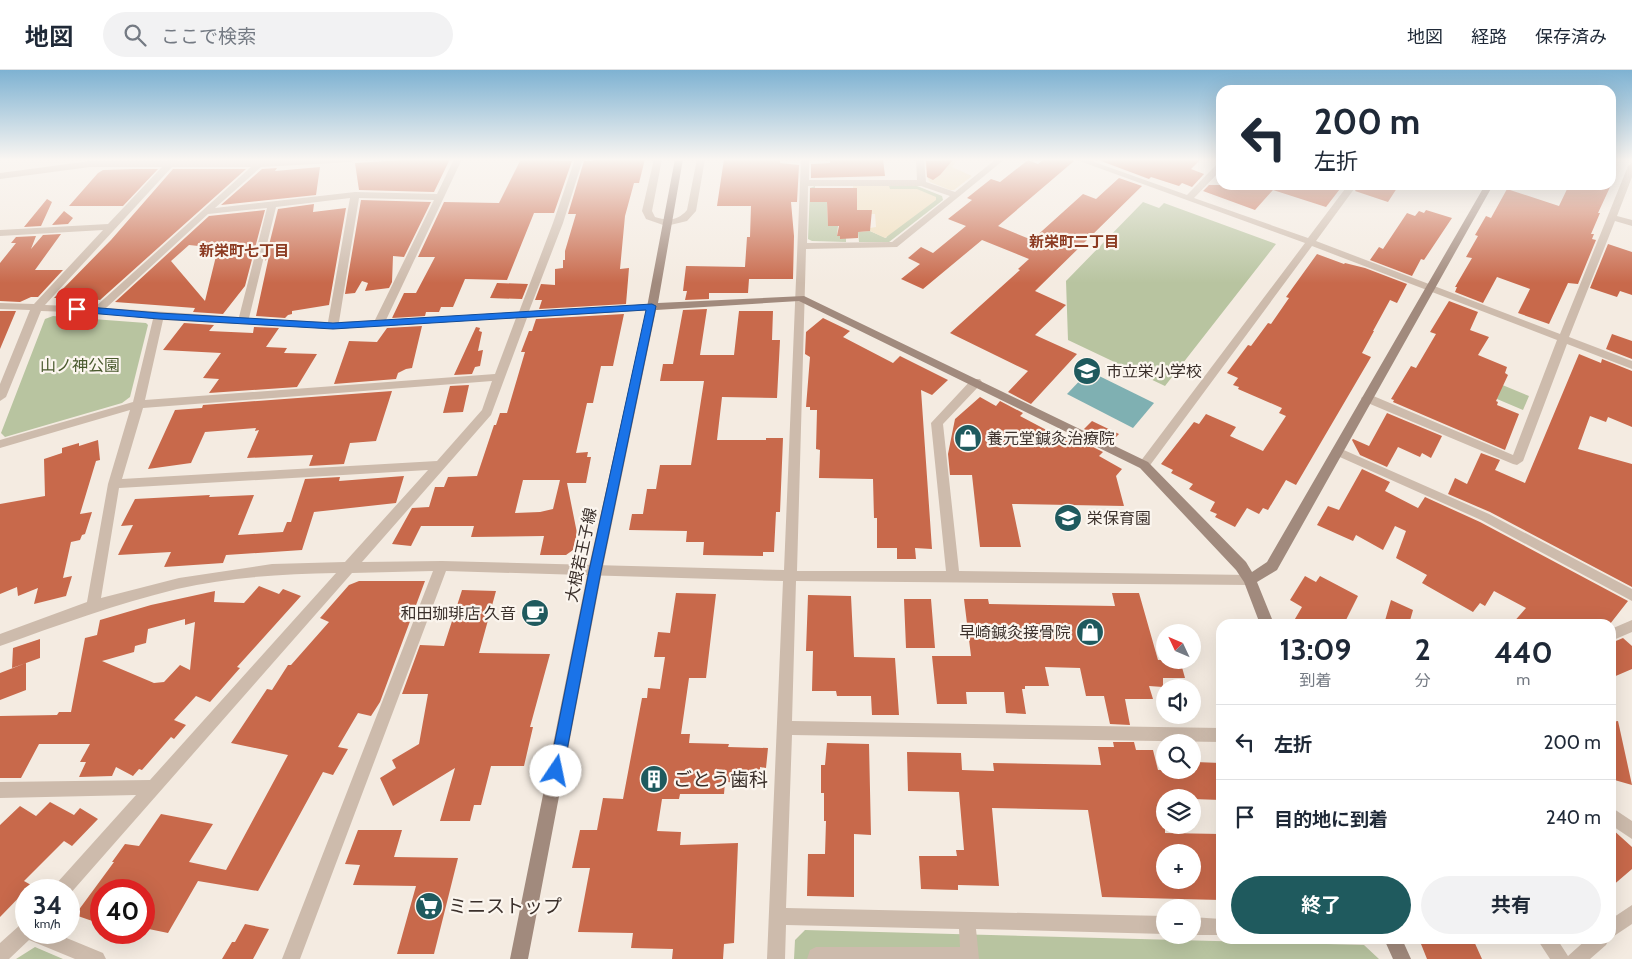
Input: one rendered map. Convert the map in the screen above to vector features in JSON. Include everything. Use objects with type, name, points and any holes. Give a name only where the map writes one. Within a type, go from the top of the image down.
[{"type":"street","points":[[0,396],[5,371],[37,307],[136,200]]},
{"type":"street","points":[[97,310],[218,200]]},
{"type":"street","points":[[205,212],[304,200]]},
{"type":"street","points":[[333,326],[354,200]]},
{"type":"street","points":[[379,323],[438,200]]},
{"type":"street","points":[[72,879],[487,412],[566,200]]},
{"type":"street","points":[[649,200],[647,211],[651,219],[666,223],[684,219],[691,211],[693,200]]},
{"type":"street","name":"大根若王子線","points":[[519,959],[595,571],[652,306],[671,200]]},
{"type":"street","points":[[776,959],[803,200]]},
{"type":"street","points":[[801,246],[894,245],[949,200]]},
{"type":"street","points":[[1196,200],[1310,242],[1632,366]]},
{"type":"street","points":[[1144,465],[1341,200]]},
{"type":"street","points":[[0,640],[93,606],[178,583],[272,569],[442,566],[789,576],[1250,580],[1272,566],[1480,200]]},
{"type":"street","points":[[1367,398],[1518,461],[1563,339],[1618,200]]},
{"type":"street","points":[[242,320],[272,204]]},
{"type":"street","points":[[1611,217],[1632,223]]},
{"type":"street","points":[[0,233],[111,227]]},
{"type":"street","points":[[0,306],[97,310],[159,316],[333,326],[800,298],[1144,465],[1241,566],[1250,580],[1265,619]]},
{"type":"street","points":[[93,606],[114,484],[138,404],[159,316]]},
{"type":"street","points":[[0,444],[138,404],[499,377]]},
{"type":"street","points":[[953,576],[937,423],[976,382]]},
{"type":"street","points":[[1337,451],[1485,517],[1632,595]]},
{"type":"street","points":[[114,484],[440,465]]},
{"type":"street","points":[[291,959],[442,566]]},
{"type":"street","points":[[1616,633],[1632,626]]},
{"type":"street","points":[[784,728],[1216,735]]},
{"type":"street","points":[[0,790],[152,787]]},
{"type":"street","points":[[1616,819],[1632,831]]},
{"type":"street","points":[[1616,926],[1632,913]]},
{"type":"street","points":[[778,916],[1156,926]]},
{"type":"street","points":[[816,959],[816,956],[970,958],[967,921]]},
{"type":"street","points":[[1201,926],[1216,927]]},
{"type":"street","points":[[0,955],[15,942]]},
{"type":"street","points":[[58,944],[97,959]]},
{"type":"street","points":[[1396,944],[1402,959]]},
{"type":"street","points":[[1550,944],[1561,959]]},
{"type":"street","points":[[1576,959],[1594,944]]},
{"type":"green space","points":[[810,200],[827,202],[828,226],[838,226],[837,236],[840,236],[840,239],[846,238],[846,242],[812,241],[808,239]]},
{"type":"green space","points":[[910,200],[942,200],[889,242],[859,242],[858,232],[870,231],[886,238]]},
{"type":"green space","points":[[1143,202],[1159,208],[1164,203],[1276,244],[1165,386],[1068,340],[1066,281]]},
{"type":"green space","name":"山ノ神公園","points":[[53,316],[146,323],[148,325],[130,397],[122,403],[5,437],[1,433],[45,319]]},
{"type":"green space","points":[[1471,372],[1529,396],[1523,410],[1464,385]]},
{"type":"green space","points":[[805,930],[1156,939],[1156,944],[1201,944],[1201,941],[1216,941],[1216,944],[1364,945],[1379,959],[794,959],[795,940]]},
{"type":"green space","points":[[35,947],[63,959],[16,959]]},
{"type":"sand","points":[[854,200],[935,200],[885,238],[870,231],[870,228],[876,227],[875,214],[871,214],[871,210],[859,210],[859,213],[849,214],[849,216],[843,213],[828,214],[827,211],[857,211],[857,204],[827,204],[827,202],[854,202]]},
{"type":"water","points":[[1089,371],[1154,403],[1133,428],[1067,394]]},
{"type":"building","points":[[46,200],[52,202],[41,226],[24,227]]},
{"type":"building","points":[[74,200],[128,200],[123,206],[69,206]]},
{"type":"building","points":[[146,200],[211,200],[100,300],[54,298],[111,240]]},
{"type":"building","points":[[226,200],[264,200],[221,205]]},
{"type":"building","points":[[361,200],[431,202],[404,257],[393,256],[392,282],[389,288],[365,291],[368,283],[362,281],[355,293],[345,294]]},
{"type":"building","points":[[500,200],[558,200],[554,213],[534,213],[507,280],[465,279],[453,307],[441,307],[439,312],[426,312],[425,316],[392,318],[404,293],[416,293],[435,257],[418,257],[444,202],[499,203]]},
{"type":"building","points":[[572,200],[629,200],[625,216],[620,269],[629,268],[626,304],[539,309],[542,300],[535,300],[541,284],[555,285],[555,269],[563,268],[565,251],[576,214],[568,214]]},
{"type":"building","points":[[718,200],[797,200],[791,202],[794,236],[793,279],[749,279],[748,293],[709,293],[709,299],[685,300],[687,291],[683,291],[686,266],[745,267],[747,237],[750,237],[751,206],[717,206]]},
{"type":"building","points":[[810,200],[857,200],[857,210],[872,210],[870,231],[858,232],[858,238],[840,239],[840,236],[837,236],[839,226],[828,226],[827,202],[810,202]]},
{"type":"building","points":[[971,200],[1028,200],[998,226],[1032,240],[1076,200],[1127,200],[1035,291],[1066,305],[1035,335],[1077,354],[1031,404],[1008,392],[1028,371],[950,333],[1020,270],[1018,269],[1029,259],[982,240],[923,289],[901,279],[920,264],[908,258],[921,247],[933,253],[966,226],[948,219]]},
{"type":"building","points":[[1229,200],[1264,200],[1255,210]]},
{"type":"building","points":[[1306,200],[1331,200],[1326,207]]},
{"type":"building","points":[[1501,200],[1542,200],[1559,206],[1562,200],[1604,200],[1591,234],[1594,234],[1592,239],[1596,240],[1578,284],[1568,283],[1549,324],[1518,313],[1530,289],[1497,277],[1483,303],[1455,292],[1457,287],[1455,287],[1472,258],[1466,257],[1478,236],[1475,235],[1486,216],[1491,218]]},
{"type":"building","points":[[314,204],[313,212],[346,208],[329,305],[292,311],[292,314],[285,318],[256,316],[269,256],[265,261],[278,209]]},
{"type":"building","points":[[265,210],[245,286],[223,314],[193,312],[195,308],[115,302],[209,216]],"holes":[[[189,245],[218,248],[205,301],[171,261]]]},
{"type":"building","points":[[1426,210],[1452,218],[1424,260],[1421,259],[1412,276],[1370,260],[1379,247],[1383,249],[1407,213],[1415,216],[1419,211],[1424,213]]},
{"type":"building","points":[[64,211],[73,218],[68,224],[52,225]]},
{"type":"building","points":[[61,234],[35,270],[63,270],[38,297],[31,297],[20,302],[0,301],[0,263],[16,243],[11,243],[16,237],[36,236],[31,249],[43,235]]},
{"type":"building","points":[[1608,244],[1632,252],[1632,295],[1620,291],[1617,297],[1590,288]]},
{"type":"building","points":[[1317,254],[1344,264],[1365,268],[1407,284],[1397,303],[1390,300],[1362,353],[1371,357],[1296,485],[1286,480],[1268,510],[1263,508],[1259,514],[1247,508],[1235,527],[1215,517],[1217,514],[1210,511],[1215,502],[1189,489],[1193,484],[1171,473],[1173,470],[1161,464],[1194,422],[1199,424],[1206,414],[1236,427],[1230,436],[1263,451],[1286,416],[1279,413],[1282,408],[1238,389],[1239,387],[1233,385],[1238,378],[1227,373],[1248,345],[1251,346],[1268,323],[1271,324],[1289,298],[1286,297]]},
{"type":"building","points":[[497,283],[528,284],[522,299],[490,298]]},
{"type":"building","points":[[1449,301],[1478,312],[1470,330],[1489,337],[1478,355],[1507,367],[1505,373],[1508,375],[1496,401],[1498,402],[1497,405],[1519,414],[1505,450],[1393,402],[1394,400],[1391,399],[1411,366],[1416,368],[1436,334],[1430,332]]},
{"type":"building","points":[[707,309],[700,355],[734,355],[739,311],[773,311],[772,340],[780,340],[777,398],[722,397],[717,440],[783,438],[780,512],[776,512],[774,552],[763,552],[763,556],[703,555],[704,542],[686,542],[687,531],[629,530],[632,514],[643,514],[647,489],[656,489],[660,465],[691,465],[704,381],[660,381],[663,364],[673,364],[683,310]]},
{"type":"building","points":[[0,311],[16,311],[0,349]]},
{"type":"building","points":[[624,314],[613,366],[601,366],[593,403],[587,403],[576,453],[588,452],[587,457],[591,457],[586,483],[567,483],[577,533],[573,550],[566,555],[540,555],[544,536],[471,537],[474,526],[421,526],[411,546],[392,544],[412,508],[429,507],[435,487],[444,487],[448,477],[477,476],[494,425],[496,425],[500,413],[507,413],[525,352],[521,352],[536,319]],"holes":[[[523,480],[560,480],[553,509],[540,512],[515,513]]]},
{"type":"building","points":[[823,318],[850,331],[843,337],[893,363],[900,356],[948,380],[932,395],[921,390],[932,549],[915,548],[916,559],[897,559],[897,548],[877,548],[877,518],[874,518],[873,479],[819,478],[820,450],[816,449],[817,410],[810,410],[810,407],[806,407],[810,357],[805,354],[806,332]]},
{"type":"building","points":[[184,323],[214,325],[209,331],[253,333],[254,327],[279,328],[266,347],[287,348],[284,353],[317,354],[297,387],[209,393],[219,379],[203,378],[221,353],[163,350]]},
{"type":"building","points":[[422,326],[412,368],[398,373],[396,379],[334,384],[349,341],[377,342],[387,328]]},
{"type":"building","points":[[476,327],[480,328],[479,331],[482,332],[478,351],[483,350],[480,366],[475,367],[472,374],[454,375]]},
{"type":"building","points":[[1612,334],[1632,341],[1632,359],[1606,349]]},
{"type":"building","points":[[1579,354],[1601,363],[1602,359],[1632,371],[1632,427],[1608,417],[1606,422],[1590,416],[1578,449],[1632,464],[1632,587],[1490,512],[1448,494],[1455,478],[1467,484],[1481,453],[1500,460],[1495,470],[1525,483]]},
{"type":"building","points":[[469,385],[463,412],[443,413],[450,386]]},
{"type":"building","points":[[392,391],[376,441],[350,443],[344,464],[309,466],[313,455],[247,458],[259,430],[255,431],[256,428],[205,432],[191,463],[148,469],[175,410],[202,408],[203,405]]},
{"type":"building","points":[[980,397],[996,406],[1000,401],[1023,413],[1020,416],[1071,443],[1075,438],[1103,452],[1099,456],[1122,469],[1116,476],[1124,506],[1012,504],[1021,547],[980,547],[972,475],[950,475],[948,454],[955,419]]},
{"type":"building","points":[[1387,413],[1442,436],[1431,458],[1422,453],[1420,457],[1398,447],[1387,467],[1360,455],[1352,440],[1369,446]]},
{"type":"building","points":[[1092,421],[1119,434],[1111,442],[1084,429]]},
{"type":"building","points":[[98,440],[100,460],[96,461],[80,514],[92,512],[85,534],[82,535],[80,540],[71,542],[63,578],[72,576],[66,596],[34,604],[38,588],[18,596],[17,587],[0,594],[0,504],[45,496],[44,459],[62,453],[62,448],[79,443],[79,446]]},
{"type":"building","points":[[1362,469],[1390,482],[1385,491],[1418,508],[1425,497],[1480,522],[1628,601],[1614,619],[1516,619],[1526,608],[1494,591],[1485,606],[1480,603],[1473,612],[1422,583],[1427,575],[1396,558],[1406,531],[1395,526],[1383,550],[1356,535],[1353,541],[1317,525],[1328,506],[1339,510]]},
{"type":"building","points":[[404,476],[396,503],[314,512],[302,550],[226,555],[223,563],[164,567],[171,552],[118,555],[133,525],[121,526],[135,499],[254,495],[238,535],[283,532],[287,522],[291,522],[305,479],[340,477],[339,481]]},
{"type":"building","points":[[1305,576],[1316,582],[1320,576],[1358,596],[1346,619],[1295,619],[1302,607],[1290,600]]},
{"type":"building","points":[[359,581],[425,581],[380,702],[371,716],[358,713],[338,747],[348,749],[333,775],[323,772],[258,891],[198,881],[168,933],[155,930],[155,879],[101,879],[125,844],[139,846],[161,814],[213,824],[189,862],[226,870],[288,755],[231,743],[267,689],[272,690],[288,665],[291,665],[329,622],[320,618],[349,585]]},
{"type":"building","points":[[259,586],[279,594],[283,589],[301,596],[237,667],[240,668],[210,702],[196,696],[174,720],[186,725],[174,739],[171,737],[142,770],[139,769],[133,776],[116,767],[112,776],[79,777],[86,762],[80,762],[90,744],[39,744],[21,778],[0,778],[0,716],[57,715],[59,712],[71,712],[85,638],[97,635],[100,620],[151,605],[215,591],[214,602],[244,603]],"holes":[[[185,619],[185,625],[195,622],[190,670],[180,665],[164,682],[154,683],[102,661],[134,652],[135,646],[146,643],[148,629]]]},
{"type":"building","points":[[462,590],[496,591],[479,653],[550,654],[530,727],[533,727],[524,766],[491,766],[481,805],[474,805],[470,821],[440,821],[455,768],[393,806],[380,778],[396,768],[392,760],[419,744],[428,694],[402,694],[420,645],[444,646]]},
{"type":"building","points":[[676,593],[716,594],[706,678],[689,678],[681,734],[690,734],[689,743],[729,744],[728,747],[768,748],[766,768],[760,767],[760,783],[725,782],[724,794],[680,794],[679,799],[662,799],[657,831],[681,832],[680,845],[738,843],[734,943],[724,944],[723,959],[672,959],[673,949],[631,948],[633,933],[578,932],[590,868],[572,868],[580,830],[597,830],[603,798],[623,799],[642,698],[647,698],[648,688],[660,689],[665,657],[654,657],[658,632],[670,633]]},
{"type":"building","points":[[1112,593],[1139,593],[1156,653],[1156,669],[1182,669],[1185,678],[1156,679],[1156,686],[1149,686],[1153,699],[1125,699],[1130,725],[1110,724],[1104,696],[1086,696],[1080,668],[1045,667],[1049,686],[1025,686],[1025,689],[1022,689],[1026,714],[1006,713],[1004,692],[966,692],[967,704],[937,704],[932,656],[971,656],[964,599],[988,599],[989,604],[1115,606]]},
{"type":"building","points":[[808,595],[851,596],[854,657],[895,658],[899,715],[872,715],[871,696],[837,696],[836,691],[812,691],[813,651],[806,651]]},
{"type":"building","points":[[904,599],[931,599],[935,648],[906,648]]},
{"type":"building","points":[[1391,600],[1413,610],[1410,619],[1385,619]]},
{"type":"building","points":[[1623,638],[1632,646],[1632,669],[1616,676],[1616,641]]},
{"type":"building","points":[[40,639],[40,658],[12,668],[13,648]]},
{"type":"building","points":[[26,663],[26,690],[0,700],[0,673]]},
{"type":"building","points":[[1616,721],[1618,721],[1632,785],[1616,780]]},
{"type":"building","points":[[1113,742],[1134,742],[1136,750],[1153,750],[1156,762],[1156,779],[1201,779],[1201,762],[1216,763],[1216,800],[1201,799],[1201,789],[1156,789],[1156,834],[1216,834],[1216,900],[1102,897],[1088,810],[992,808],[999,886],[958,885],[958,890],[921,889],[919,856],[957,856],[956,850],[964,850],[959,792],[908,791],[907,752],[961,753],[962,770],[994,771],[993,763],[1101,765],[1098,747],[1114,747]]},
{"type":"building","points":[[827,743],[869,744],[871,835],[854,834],[854,897],[807,896],[808,854],[825,854],[826,821],[824,821],[824,793],[821,793],[821,765],[825,765]]},
{"type":"building","points":[[50,802],[74,815],[80,808],[98,819],[72,846],[64,841],[26,879],[15,879],[15,902],[0,917],[0,825],[20,806],[36,816]]},
{"type":"building","points":[[358,830],[402,830],[394,857],[458,858],[434,954],[397,954],[416,886],[353,885],[360,865],[345,864]]},
{"type":"building","points":[[1616,833],[1632,847],[1632,869],[1616,883]]},
{"type":"building","points":[[90,895],[90,920],[80,917],[80,908]]},
{"type":"building","points":[[245,924],[269,929],[253,959],[222,959],[232,942],[235,942]]},
{"type":"building","points":[[1421,944],[1475,944],[1482,959],[1427,959]]},
{"type":"place","name":"市立栄小学校","points":[[1087,371]]},
{"type":"place","name":"養元堂鍼灸治療院","points":[[968,438]]},
{"type":"place","name":"栄保育園","points":[[1068,518]]},
{"type":"place","name":"和田珈琲店 久音","points":[[535,613]]},
{"type":"place","name":"早崎鍼灸接骨院","points":[[1090,632]]},
{"type":"place","name":"ごとう歯科","points":[[654,779]]},
{"type":"place","name":"ミニストップ","points":[[429,906]]},
{"type":"district","name":"新栄町二丁目","points":[[1074,242]]},
{"type":"district","name":"新栄町七丁目","points":[[244,251]]},
{"type":"route","points":[[77,309],[159,316],[333,326],[652,306],[595,571],[556,771]]}]
